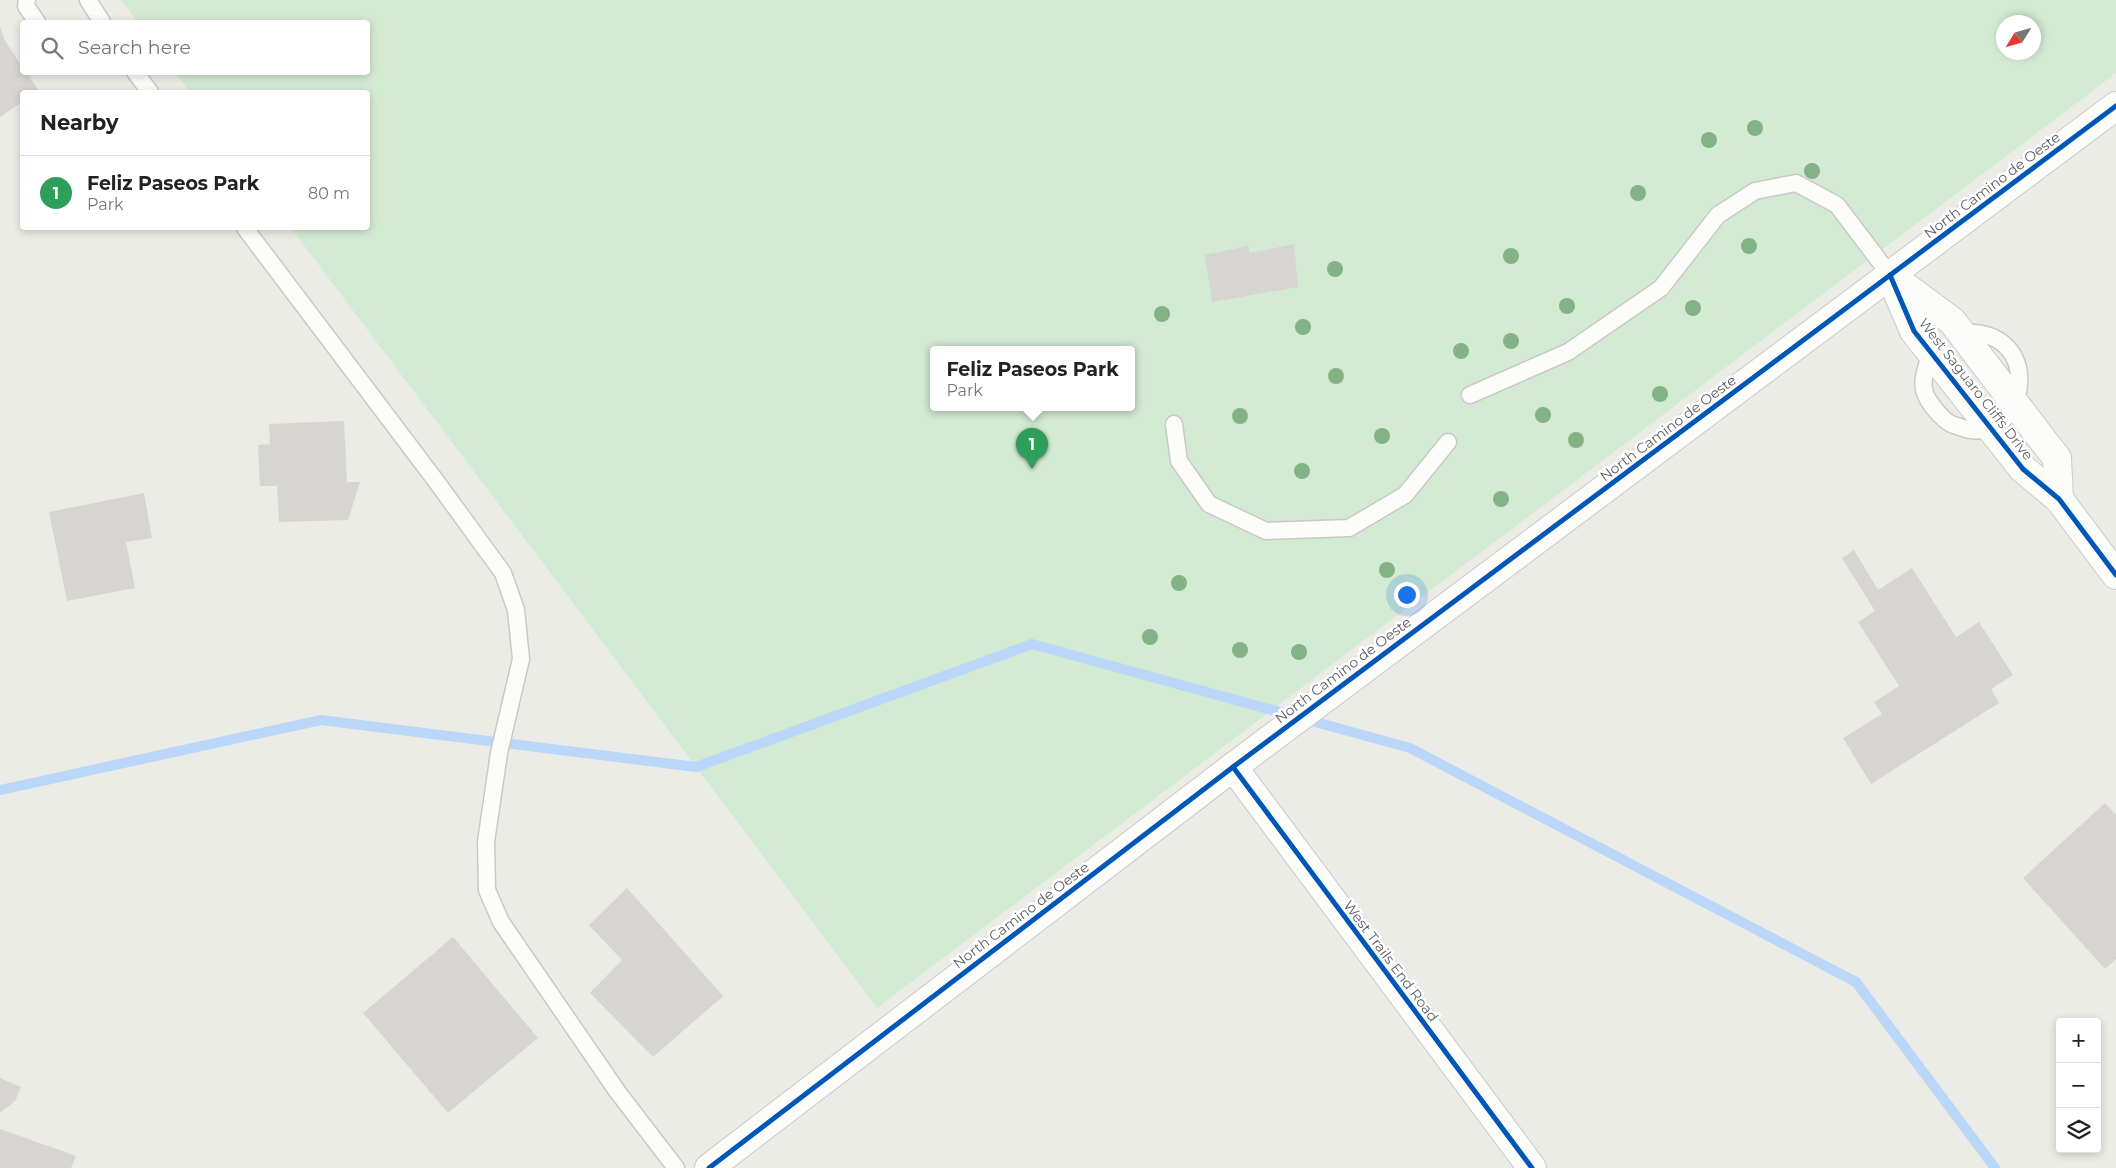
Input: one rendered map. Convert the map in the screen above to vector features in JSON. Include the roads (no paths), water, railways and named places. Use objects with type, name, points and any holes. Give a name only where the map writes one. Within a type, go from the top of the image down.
[{"type":"street","name":"North Camino de Oeste","points":[[709,1168],[1233,767],[2116,106]]},
{"type":"street","name":"West Saguaro Cliffs Drive","points":[[1890,276],[1952,321],[2015,403],[2056,458],[2059,499]]},
{"type":"street","name":"West Saguaro Cliffs Drive","points":[[1890,276],[1914,331],[2023,468],[2059,499],[2116,575]]},
{"type":"street","name":"West Trails End Road","points":[[1233,767],[1532,1168]]},
{"type":"lane","points":[[26,0],[26,6],[36,20]]},
{"type":"lane","points":[[88,0],[101,20]]},
{"type":"lane","points":[[137,75],[148,90]]},
{"type":"lane","points":[[1470,394],[1568,352],[1661,288],[1718,215],[1755,191],[1796,183],[1837,205],[1890,276]]},
{"type":"lane","points":[[248,230],[503,573],[516,610],[521,658],[499,753],[486,842],[488,890],[501,922],[617,1091],[676,1168]]},
{"type":"lane","points":[[1990,427],[2002,419],[2013,408],[2015,403]]},
{"type":"lane","points":[[1174,424],[1179,460],[1209,504],[1266,530],[1350,528],[1405,495],[1448,442]]},
{"type":"waterway","points":[[0,790],[321,720],[696,767],[1032,644],[1410,748],[1856,982],[1995,1168]]},
{"type":"place","name":"Feliz Paseos Park","points":[[1032,469]]}]
